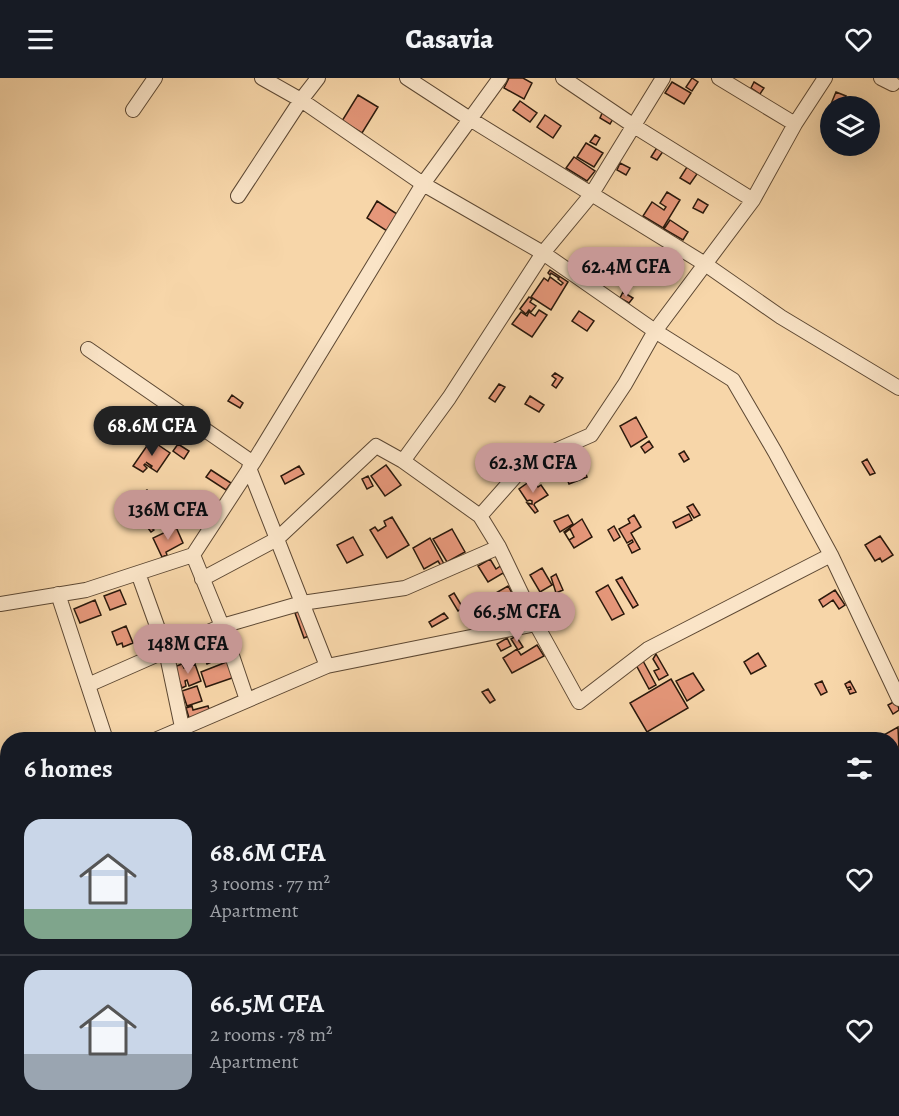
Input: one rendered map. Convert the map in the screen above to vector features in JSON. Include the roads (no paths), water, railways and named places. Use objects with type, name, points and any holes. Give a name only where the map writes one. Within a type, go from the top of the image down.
[{"type":"street","points":[[133,110],[155,78]]},
{"type":"street","points":[[262,78],[302,100],[423,184],[543,253],[655,331],[733,380],[831,555],[899,699]]},
{"type":"street","points":[[238,196],[318,78]]},
{"type":"street","points":[[406,78],[705,264],[781,317],[899,388]]},
{"type":"street","points":[[0,604],[86,590],[193,555],[251,465],[423,184],[500,78]]},
{"type":"street","points":[[563,78],[634,126],[753,200]]},
{"type":"street","points":[[403,461],[449,398],[543,253],[591,195],[663,78]]},
{"type":"street","points":[[719,78],[795,124]]},
{"type":"street","points":[[480,516],[527,463],[591,435],[625,384],[655,331],[753,200],[795,124],[825,78]]},
{"type":"street","points":[[88,349],[251,465],[277,539],[327,666]]},
{"type":"street","points":[[202,579],[277,539],[376,446],[403,461],[480,516],[499,547],[536,624],[579,702],[648,649],[831,555]]},
{"type":"street","points":[[88,685],[222,626],[302,603],[405,588],[499,547]]},
{"type":"street","points":[[193,555],[222,626],[247,700]]},
{"type":"street","points":[[138,573],[166,651],[182,727]]},
{"type":"street","points":[[58,594],[103,732]]},
{"type":"street","points":[[172,732],[327,666],[536,624]]}]
